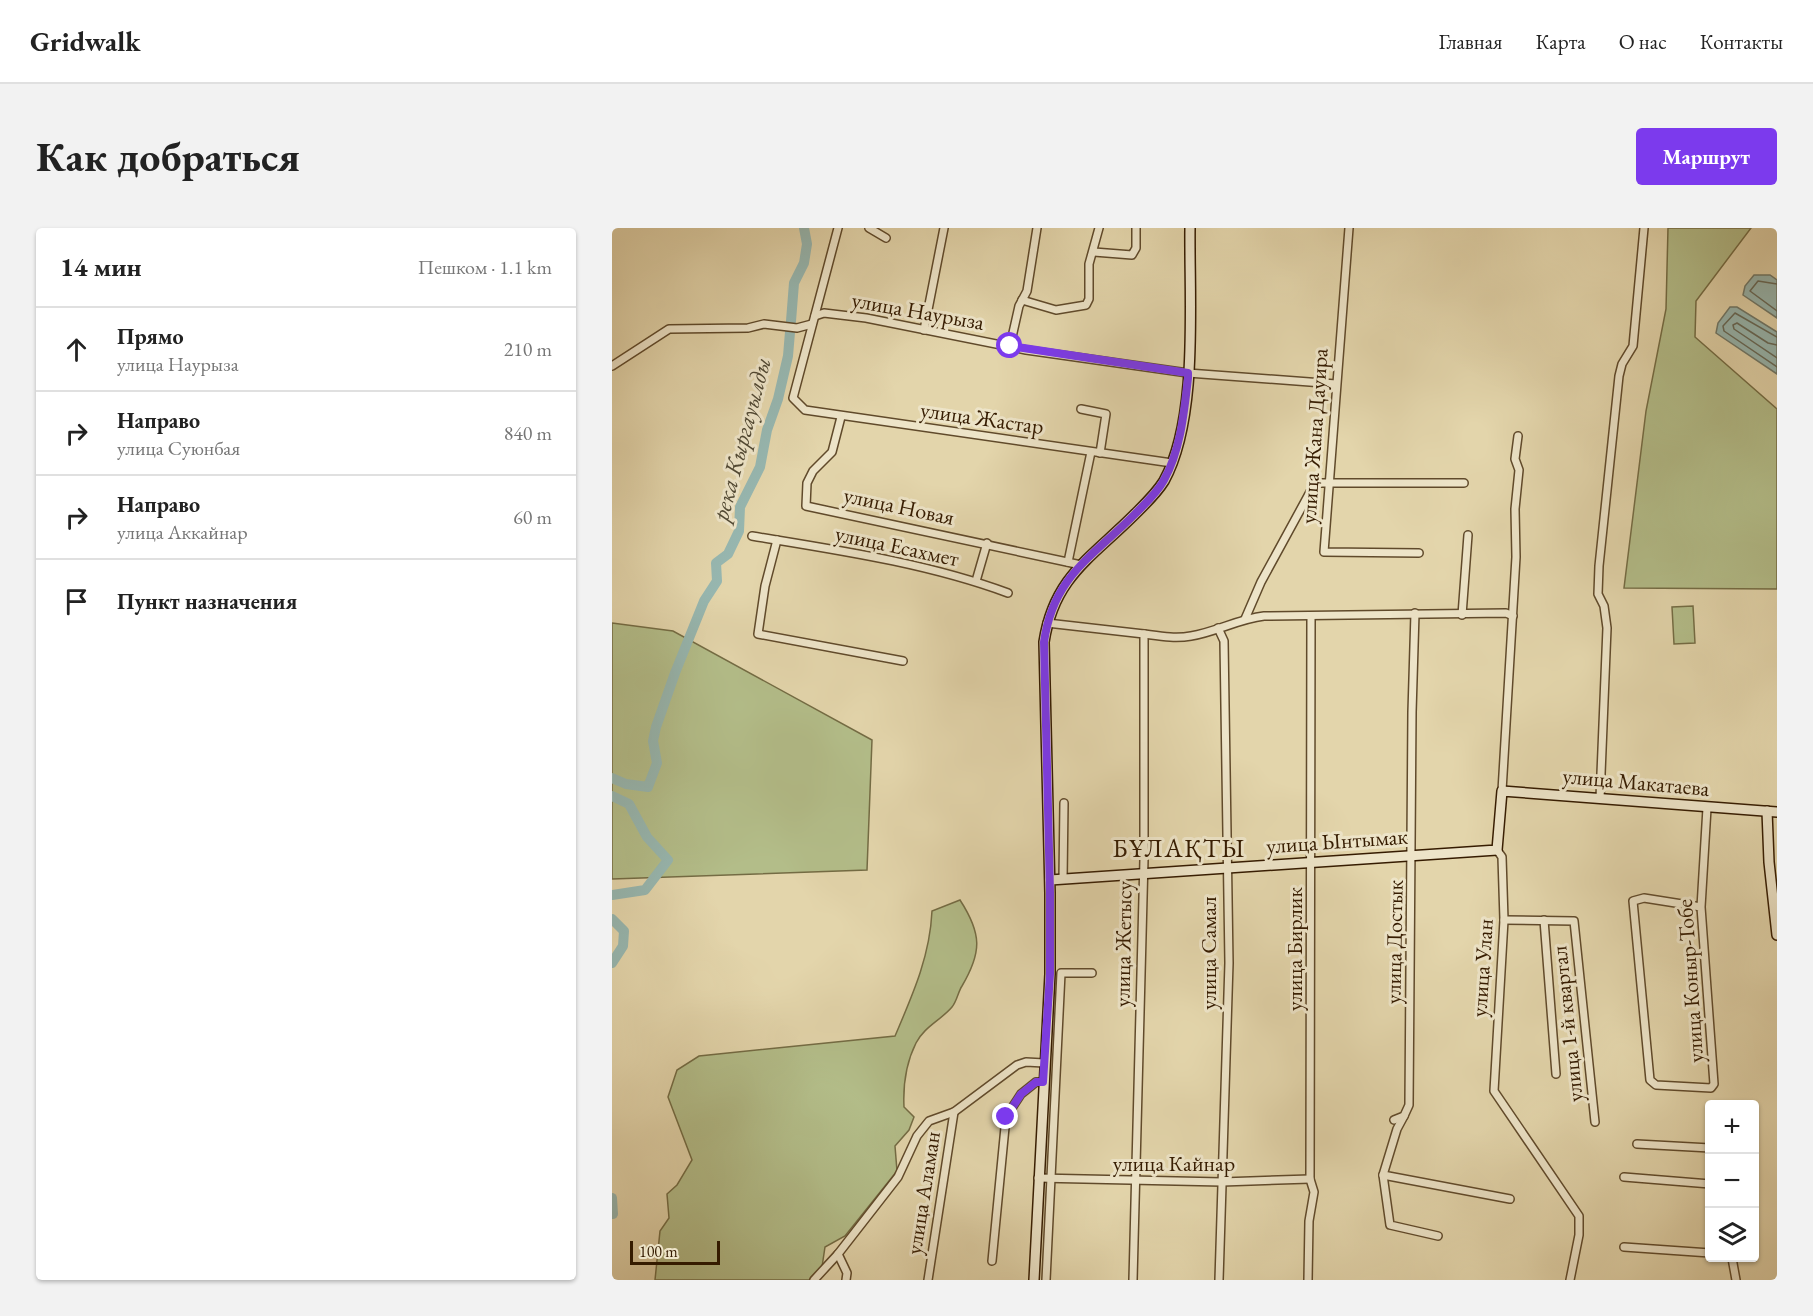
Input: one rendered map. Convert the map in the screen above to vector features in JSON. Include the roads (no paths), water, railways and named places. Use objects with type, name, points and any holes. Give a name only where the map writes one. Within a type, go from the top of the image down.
[{"type":"main road","points":[[1034,1280],[1050,974],[1044,642],[1050,609],[1066,581],[1150,499],[1163,482],[1172,463],[1183,422],[1188,373],[1190,228]]},
{"type":"main road","points":[[1497,850],[1502,791]]},
{"type":"main road","name":"улица Макатаева","points":[[1502,791],[1707,808],[1772,811]]},
{"type":"main road","points":[[1772,811],[1769,862],[1777,935]]},
{"type":"main road","name":"улица Ынтымак","points":[[1050,880],[1497,850]]},
{"type":"street","points":[[612,366],[669,329],[748,328],[764,324],[797,328],[812,324],[838,228]]},
{"type":"street","points":[[869,228],[886,238]]},
{"type":"street","points":[[924,330],[944,228]]},
{"type":"street","points":[[1010,346],[1022,300],[1027,291],[1037,228]]},
{"type":"street","points":[[1022,300],[1056,310],[1086,304],[1089,299],[1089,264],[1099,228]]},
{"type":"street","points":[[1094,252],[1132,255],[1136,248],[1136,228]]},
{"type":"street","name":"улица Жана Дауира","points":[[1349,228],[1324,552],[1419,553]]},
{"type":"street","points":[[1600,798],[1607,628],[1604,606],[1598,594],[1599,566],[1619,376],[1622,364],[1633,346],[1644,228]]},
{"type":"street","name":"улица Наурыза","points":[[815,316],[824,313],[1010,346],[1188,373],[1336,384]]},
{"type":"street","name":"улица Жастар","points":[[812,324],[793,398],[810,412],[1172,463]]},
{"type":"street","points":[[1068,562],[1106,414],[1081,409]]},
{"type":"street","name":"улица Новая","points":[[841,417],[832,452],[813,471],[807,483],[806,506],[1081,565]]},
{"type":"street","points":[[1502,791],[1516,557],[1515,509],[1519,470],[1515,459],[1518,436]]},
{"type":"street","points":[[1245,619],[1261,582],[1315,483],[1464,483]]},
{"type":"street","points":[[1462,615],[1468,535]]},
{"type":"street","name":"улица Есахмет","points":[[752,536],[976,581],[1008,593]]},
{"type":"street","points":[[777,540],[765,586],[758,634],[903,661]]},
{"type":"street","points":[[976,581],[987,543]]},
{"type":"street","points":[[1047,623],[1178,638],[1194,636],[1245,619],[1264,616],[1311,618],[1506,613],[1513,616]]},
{"type":"street","name":"улица Достык","points":[[1383,1175],[1397,1129],[1409,1105],[1413,855],[1412,712],[1415,614]]},
{"type":"street","name":"улица Бирлик","points":[[1308,1280],[1309,1221],[1314,1192],[1311,1179],[1311,618]]},
{"type":"street","name":"улица Самал","points":[[1218,628],[1224,641],[1228,963],[1219,1280]]},
{"type":"street","name":"улица Жетысу","points":[[1133,1280],[1137,1181],[1141,874],[1144,859],[1144,634]]},
{"type":"street","points":[[1063,879],[1064,803]]},
{"type":"street","name":"улица Коныр-Тобе","points":[[1701,907],[1644,898],[1633,901],[1650,1080],[1656,1085],[1712,1088],[1714,1084],[1701,907],[1707,808]]},
{"type":"street","name":"улица Улан","points":[[1497,850],[1502,857],[1504,920],[1494,1091],[1579,1216],[1579,1235],[1570,1280]]},
{"type":"street","name":"улица 1-й квартал","points":[[1504,920],[1574,921],[1595,1122]]},
{"type":"street","points":[[1544,920],[1556,1074]]},
{"type":"street","points":[[1046,1280],[1061,973],[1092,973]]},
{"type":"street","points":[[813,1280],[838,1254],[898,1177],[917,1136],[929,1121],[954,1112],[1017,1065],[1026,1062],[1044,1063]]},
{"type":"street","points":[[992,1261],[1006,1117],[1021,1094],[1036,1082],[1043,1082]]},
{"type":"street","name":"улица Аламан","points":[[928,1280],[954,1112]]},
{"type":"street","points":[[1394,1120],[1404,1116]]},
{"type":"street","points":[[1637,1144],[1705,1148]]},
{"type":"street","points":[[1438,1236],[1390,1225],[1383,1175],[1510,1199]]},
{"type":"street","points":[[1624,1177],[1705,1184]]},
{"type":"street","name":"улица Кайнар","points":[[1038,1178],[1222,1182],[1311,1179]]},
{"type":"street","points":[[1624,1247],[1705,1253]]},
{"type":"street","points":[[838,1254],[847,1273],[846,1280]]},
{"type":"street","points":[[1733,1262],[1736,1280]]},
{"type":"water","points":[[1754,275],[1770,275],[1777,280],[1777,318],[1743,295],[1745,286]]},
{"type":"water","points":[[1730,307],[1737,307],[1777,332],[1777,374],[1716,333],[1718,323]]},
{"type":"waterway","name":"река Кыргауылды","points":[[791,321],[794,283],[804,263],[807,244],[804,228]]},
{"type":"waterway","name":"река Кыргауылды","points":[[612,778],[626,784],[648,787],[657,763],[653,741],[656,727],[704,601],[717,581],[716,563],[728,554],[739,531],[740,507],[760,467],[767,430],[778,399],[788,356],[790,332]]},
{"type":"waterway","name":"река Кыргауылды","points":[[612,796],[629,804],[647,837],[668,860],[645,890],[612,895]]},
{"type":"waterway","name":"река Кыргауылды","points":[[612,919],[624,931],[623,946],[612,963]]},
{"type":"waterway","name":"река Кыргауылды","points":[[612,1198],[613,1214]]},
{"type":"district","name":"БҰЛАҚТЫ","points":[[1179,848]]}]
